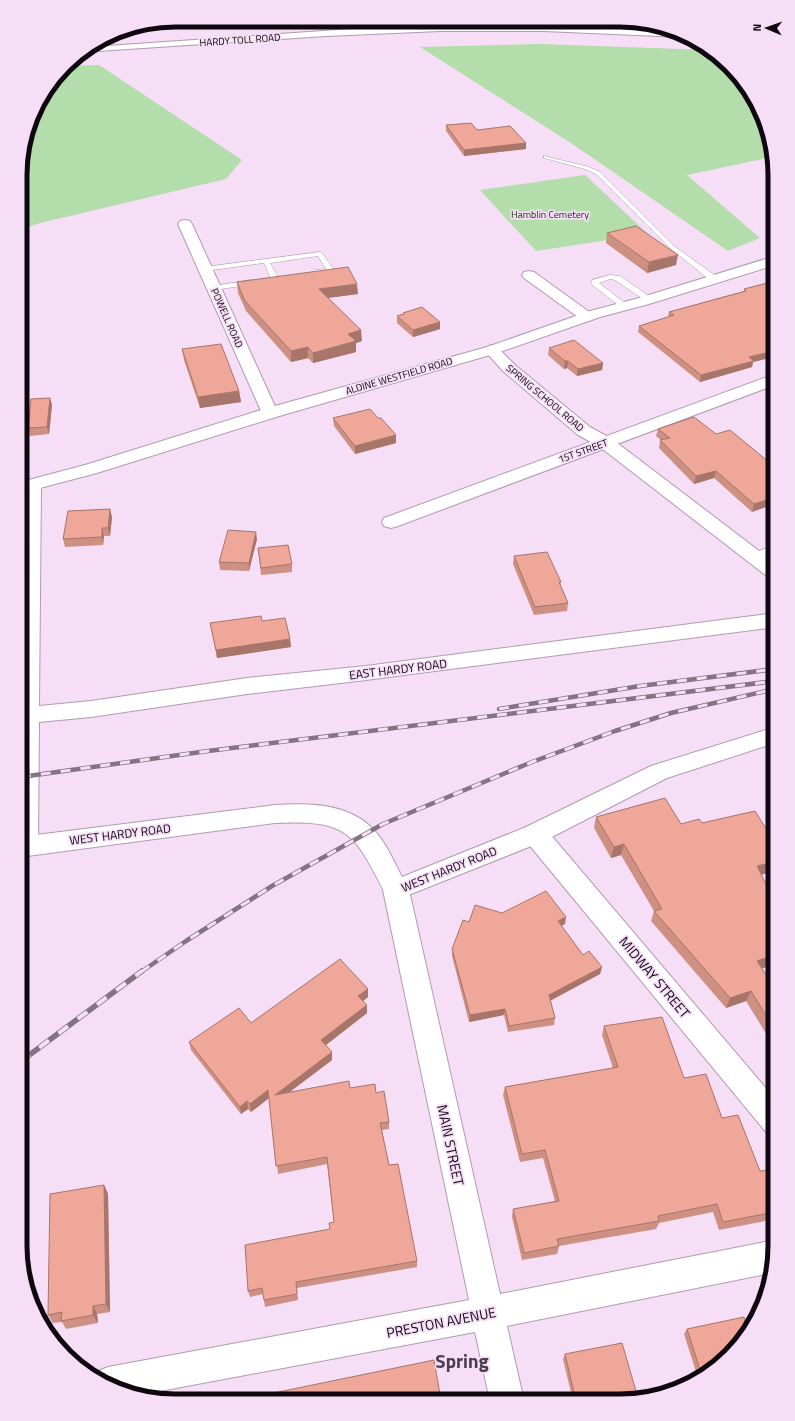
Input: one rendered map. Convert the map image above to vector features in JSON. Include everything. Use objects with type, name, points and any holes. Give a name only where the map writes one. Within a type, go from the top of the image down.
[{"type":"main road","name":"HARDY TOLL ROAD","points":[[116,39],[302,27]]},
{"type":"main road","name":"HARDY TOLL ROAD","points":[[97,49],[407,29],[525,27],[590,28],[660,33]]},
{"type":"main road","name":"POWELL ROAD","points":[[184,224],[270,413]]},
{"type":"main road","name":"ALDINE WESTFIELD ROAD","points":[[27,487],[92,469],[270,413],[492,350],[587,317],[768,262]]},
{"type":"main road","points":[[529,275],[587,317]]},
{"type":"main road","name":"SPRING SCHOOL ROAD","points":[[492,350],[509,368],[584,431],[606,443],[768,567]]},
{"type":"main road","name":"1ST STREET","points":[[391,522],[768,382]]},
{"type":"main road","name":"EAST HARDY ROAD","points":[[27,716],[91,709],[247,686],[366,673],[768,621]]},
{"type":"main road","name":"WEST HARDY ROAD","points":[[27,845],[275,814],[296,812],[319,813],[336,818],[363,834],[375,852],[396,890],[535,834],[659,772],[768,737]]},
{"type":"main road","name":"MIDWAY STREET","points":[[535,834],[768,1113]]},
{"type":"main road","name":"MAIN STREET","points":[[396,890],[505,1394]]},
{"type":"main road","name":"PRESTON AVENUE","points":[[117,1382],[488,1313],[768,1257]]},
{"type":"lane","points":[[546,157],[587,168],[598,174],[672,246],[714,279]]},
{"type":"lane","points":[[205,269],[320,254],[330,270],[306,274]]},
{"type":"lane","points":[[266,261],[267,280]]},
{"type":"lane","points":[[214,288],[283,278]]},
{"type":"lane","points":[[625,306],[595,284],[595,282],[610,278],[617,278],[649,299]]},
{"type":"lane","points":[[754,556],[768,551]]},
{"type":"green space","points":[[540,44],[698,50],[725,70],[743,93],[757,118],[767,158],[687,175],[760,238],[728,251],[574,145],[420,47]]},
{"type":"green space","points":[[99,65],[242,160],[226,179],[27,227],[27,166],[32,137],[38,118],[47,101],[64,77],[75,66]]},
{"type":"green space","name":"Hamblin Cemetery","points":[[585,175],[648,234],[536,251],[480,190]]},
{"type":"building","points":[[471,123],[477,130],[510,126],[526,143],[464,150],[446,125]]},
{"type":"building","points":[[636,226],[678,255],[649,262],[607,233]]},
{"type":"building","points":[[348,267],[357,284],[319,289],[361,330],[348,334],[356,341],[313,353],[308,347],[291,351],[245,301],[237,282]]},
{"type":"building","points":[[768,283],[768,352],[749,357],[754,361],[701,375],[639,326],[674,315],[669,312],[746,291],[744,289]]},
{"type":"building","points":[[422,307],[440,322],[413,330],[397,316],[404,314],[403,313]]},
{"type":"building","points":[[574,340],[603,363],[578,369],[549,348]]},
{"type":"building","points":[[221,344],[239,391],[198,397],[182,349]]},
{"type":"building","points":[[50,398],[47,427],[28,428],[31,399]]},
{"type":"building","points":[[370,409],[378,418],[381,418],[396,435],[355,446],[333,418]]},
{"type":"building","points":[[694,417],[716,434],[730,430],[768,461],[768,499],[754,504],[716,471],[696,476],[660,440],[670,438],[658,429]]},
{"type":"building","points":[[110,509],[108,528],[102,528],[102,537],[63,539],[68,511]]},
{"type":"building","points":[[228,530],[256,532],[249,563],[219,562]]},
{"type":"building","points":[[288,545],[292,564],[261,568],[258,548]]},
{"type":"building","points":[[547,552],[561,582],[559,582],[568,603],[535,607],[514,556]]},
{"type":"building","points":[[261,616],[262,621],[285,618],[290,639],[216,650],[210,623]]},
{"type":"building","points":[[665,798],[681,824],[699,819],[702,823],[755,811],[768,832],[768,864],[757,866],[768,888],[768,957],[757,961],[768,978],[768,1019],[751,991],[730,998],[654,911],[662,909],[624,844],[614,847],[596,817]]},
{"type":"building","points":[[546,891],[566,917],[558,921],[583,955],[589,951],[602,967],[549,995],[555,1018],[509,1026],[505,1009],[470,1015],[452,949],[463,920],[469,922],[475,905],[502,913]]},
{"type":"building","points":[[340,959],[368,989],[358,996],[367,1005],[321,1040],[332,1052],[275,1095],[349,1081],[350,1088],[375,1084],[376,1093],[384,1091],[389,1122],[380,1123],[389,1165],[398,1164],[417,1261],[296,1282],[297,1294],[264,1300],[262,1288],[248,1291],[245,1245],[330,1229],[329,1223],[334,1222],[327,1157],[276,1166],[268,1090],[250,1104],[247,1101],[240,1107],[189,1042],[239,1008],[251,1023]]},
{"type":"building","points":[[662,1017],[684,1078],[706,1074],[722,1118],[738,1115],[760,1171],[768,1170],[768,1213],[723,1222],[717,1204],[658,1216],[659,1221],[557,1239],[559,1246],[524,1253],[513,1209],[559,1201],[545,1150],[522,1154],[505,1087],[618,1067],[604,1026]]},
{"type":"building","points":[[104,1185],[106,1304],[93,1306],[93,1315],[61,1321],[62,1312],[48,1315],[50,1194]]},
{"type":"building","points":[[744,1317],[746,1323],[725,1351],[700,1370],[687,1329]]},
{"type":"building","points":[[622,1343],[637,1393],[574,1394],[565,1354]]},
{"type":"building","points":[[434,1360],[440,1394],[269,1394]]},
{"type":"railway","points":[[499,709],[640,686],[768,670]]},
{"type":"railway","points":[[27,776],[208,751],[768,682]]},
{"type":"railway","points":[[141,972],[186,941],[272,886],[383,824],[532,762],[615,731],[671,713],[768,691]]},
{"type":"railway","points":[[27,1057],[142,971]]},
{"type":"district","name":"Spring","points":[[462,1360]]}]
